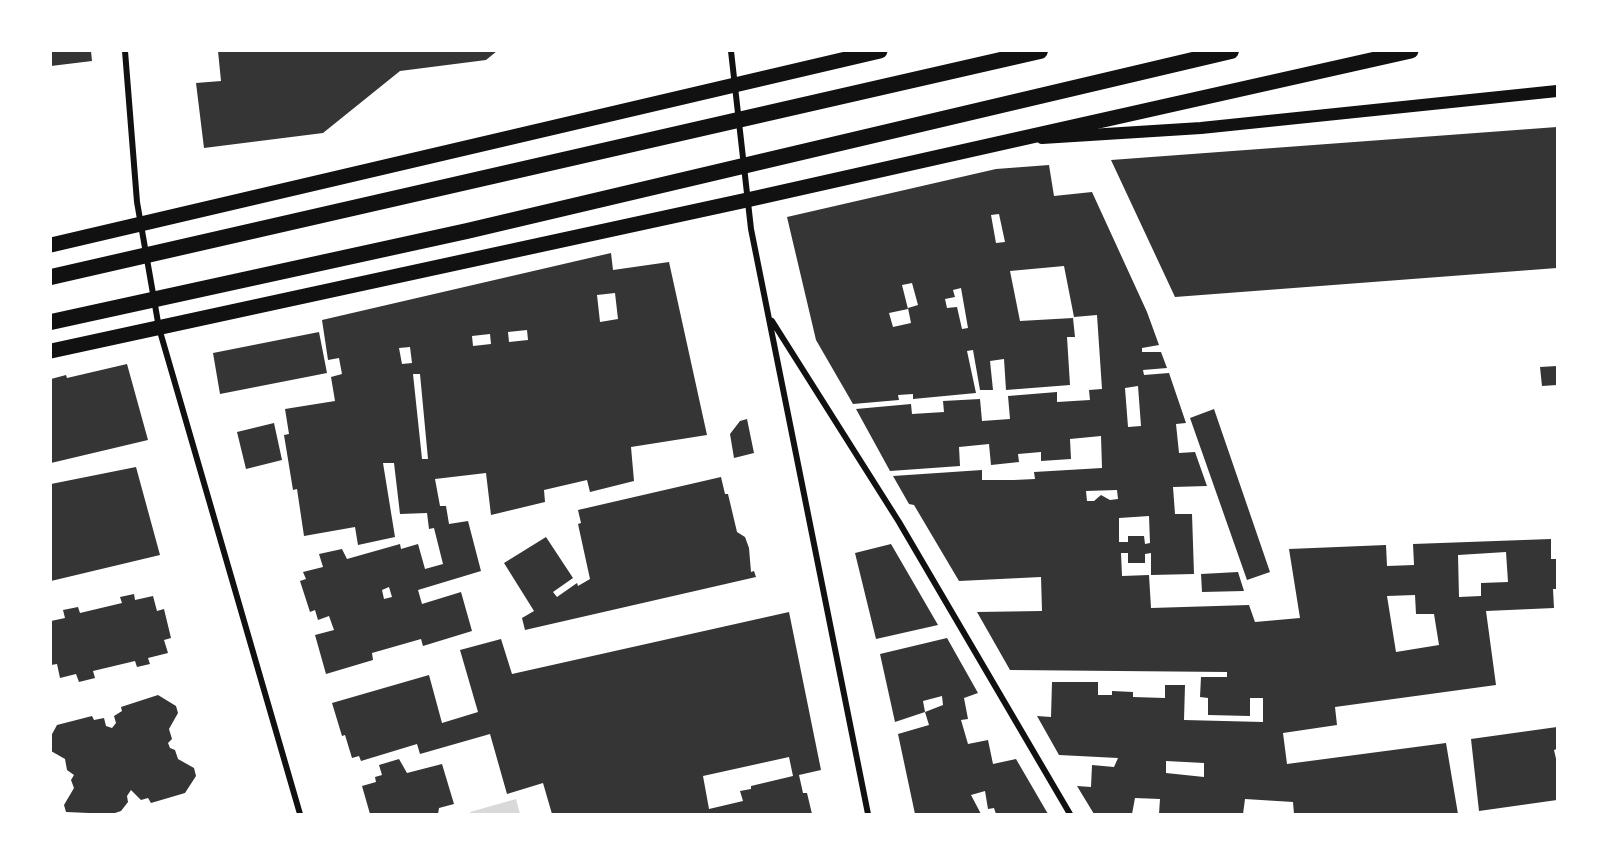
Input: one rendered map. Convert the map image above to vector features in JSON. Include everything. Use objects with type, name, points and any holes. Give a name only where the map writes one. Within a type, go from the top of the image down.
[{"type":"highway","points":[[51,277],[1040,51]]},
{"type":"highway","points":[[51,322],[467,231],[1231,51]]},
{"type":"main road","points":[[51,245],[880,51]]},
{"type":"main road","points":[[51,351],[747,200],[1412,51]]},
{"type":"main road","points":[[1032,137],[1056,138],[1201,128],[1557,91]]},
{"type":"street","points":[[125,51],[140,225],[159,328],[300,814]]},
{"type":"street","points":[[731,51],[747,200],[868,814]]},
{"type":"street","points":[[770,318],[899,522],[1070,814]]},
{"type":"shaded area","points":[[516,799],[520,814],[470,814],[470,812]]},
{"type":"building","points":[[51,51],[91,51],[92,61],[51,66]]},
{"type":"building","points":[[218,51],[497,51],[486,60],[400,71],[323,133],[204,148],[196,83],[221,81]]},
{"type":"building","points":[[1557,127],[1557,268],[1175,297],[1111,160]]},
{"type":"building","points":[[1049,165],[1054,196],[1092,192],[1147,312],[1159,345],[1142,348],[1142,352],[1161,352],[1167,368],[1143,370],[1144,375],[1169,373],[1186,423],[1176,424],[1179,453],[1195,452],[1207,486],[1173,487],[1175,514],[1192,514],[1194,574],[1151,575],[1151,553],[1145,554],[1145,563],[1128,563],[1128,553],[1121,553],[1122,576],[1149,575],[1151,608],[1249,605],[1255,622],[1300,618],[1289,549],[1386,545],[1387,566],[1414,565],[1413,544],[1551,539],[1551,559],[1557,559],[1557,589],[1553,589],[1554,608],[1486,611],[1496,685],[1335,707],[1337,725],[1283,733],[1287,764],[1446,743],[1458,814],[1294,814],[1293,802],[1245,799],[1243,814],[1159,814],[1160,799],[1135,798],[1132,814],[1094,814],[1077,786],[1091,787],[1092,765],[1114,767],[1118,758],[1059,755],[1037,716],[1051,717],[1052,682],[1098,682],[1098,695],[1112,695],[1112,691],[1133,692],[1133,697],[1165,698],[1165,685],[1185,685],[1184,720],[1263,722],[1263,698],[1250,698],[1250,716],[1208,715],[1208,698],[1200,697],[1201,677],[1227,677],[1227,672],[1010,670],[977,612],[1042,611],[1041,577],[959,581],[914,505],[909,504],[893,476],[982,470],[982,480],[1014,480],[1035,479],[1034,472],[1102,468],[1101,436],[1070,439],[1071,459],[1041,461],[1041,452],[1018,454],[1019,462],[991,465],[989,444],[959,447],[960,466],[890,471],[856,409],[911,404],[912,414],[944,412],[943,401],[980,399],[982,421],[1010,419],[1008,396],[1057,392],[1057,402],[1090,400],[1089,390],[1102,389],[1097,315],[1074,317],[1064,266],[1010,271],[1020,321],[1073,318],[1075,337],[1067,337],[1070,385],[1006,390],[1004,359],[990,361],[993,390],[980,390],[973,350],[967,351],[976,393],[913,399],[913,394],[898,395],[899,400],[853,404],[816,340],[787,217],[996,169]],"holes":[[[999,214],[1005,242],[996,243],[991,215]],[[912,283],[918,305],[908,308],[911,323],[893,327],[889,313],[908,309],[902,285]],[[961,288],[968,328],[962,329],[957,307],[947,308],[945,299],[955,297],[953,290]],[[1138,386],[1141,426],[1128,427],[1125,388]],[[1117,490],[1118,499],[1110,500],[1101,495],[1094,501],[1087,501],[1086,491]],[[1149,516],[1150,543],[1145,544],[1144,536],[1128,536],[1128,542],[1119,542],[1119,518]],[[1506,552],[1508,582],[1481,583],[1481,596],[1459,597],[1458,555]],[[1415,595],[1416,614],[1434,614],[1439,645],[1396,652],[1387,596]],[[1166,761],[1204,763],[1204,777],[1166,773]]]},
{"type":"building","points":[[611,253],[613,270],[669,262],[707,435],[631,447],[634,481],[590,492],[587,480],[544,490],[545,502],[491,515],[486,473],[435,479],[440,506],[446,506],[449,524],[468,521],[481,571],[418,590],[422,604],[461,592],[472,631],[423,646],[421,639],[372,653],[373,660],[326,674],[315,635],[334,630],[329,616],[318,620],[315,610],[310,612],[300,581],[306,579],[303,572],[323,567],[319,554],[342,549],[347,559],[400,544],[401,549],[418,544],[425,569],[443,564],[434,528],[429,529],[427,513],[400,514],[394,463],[383,463],[395,537],[358,545],[355,527],[304,536],[297,489],[293,490],[284,435],[289,434],[285,409],[335,401],[331,377],[342,374],[339,358],[328,360],[322,320]],"holes":[[[615,293],[618,319],[600,322],[597,295]],[[527,330],[528,340],[509,342],[508,332]],[[490,334],[491,344],[473,346],[472,336]],[[410,347],[412,363],[402,364],[399,348]],[[413,374],[420,374],[428,459],[422,459]],[[389,587],[392,597],[384,599],[382,590]]]},
{"type":"building","points":[[319,332],[327,373],[220,394],[213,353]]},
{"type":"building","points":[[127,364],[148,440],[51,463],[51,379],[66,375],[67,378]]},
{"type":"building","points":[[1557,366],[1557,385],[1542,386],[1540,367]]},
{"type":"building","points":[[1214,409],[1270,572],[1247,580],[1190,418]]},
{"type":"building","points":[[747,419],[754,453],[734,458],[730,434],[740,421]]},
{"type":"building","points":[[274,423],[282,460],[246,469],[237,432]]},
{"type":"building","points":[[136,467],[160,555],[51,581],[51,484]]},
{"type":"building","points":[[721,477],[725,494],[728,494],[737,532],[745,537],[749,548],[751,572],[754,571],[756,577],[525,630],[522,618],[534,611],[504,563],[546,537],[573,578],[553,592],[557,597],[577,583],[578,586],[590,579],[578,524],[581,523],[578,510]]},
{"type":"building","points":[[891,544],[938,625],[876,639],[855,553]]},
{"type":"building","points":[[1238,572],[1244,591],[1202,592],[1201,574]]},
{"type":"building","points":[[134,594],[135,600],[153,596],[157,611],[164,609],[171,638],[164,640],[168,653],[148,658],[150,664],[137,667],[135,661],[93,671],[95,678],[79,682],[76,674],[60,678],[57,664],[51,665],[51,621],[65,618],[63,610],[78,607],[80,613],[122,603],[120,597]]},
{"type":"building","points":[[789,612],[821,770],[799,775],[803,793],[807,793],[812,814],[552,814],[543,783],[507,794],[490,734],[420,754],[417,744],[361,761],[359,756],[352,758],[345,735],[342,736],[332,703],[429,675],[442,723],[478,712],[460,650],[501,639],[512,674]],"holes":[[[789,757],[793,776],[751,786],[751,789],[740,791],[743,801],[709,809],[703,776]]]},
{"type":"building","points":[[947,638],[978,693],[964,698],[968,719],[961,720],[968,744],[988,740],[993,764],[1016,759],[1048,814],[996,814],[994,808],[988,809],[985,791],[971,795],[981,814],[915,814],[898,734],[929,725],[925,712],[895,722],[880,654]],"holes":[[[942,696],[943,705],[925,712],[923,701]]]},
{"type":"building","points":[[158,695],[176,706],[178,713],[169,729],[172,739],[168,743],[170,748],[175,750],[178,759],[194,768],[196,776],[185,793],[151,803],[148,798],[141,800],[131,790],[127,796],[128,802],[121,811],[112,814],[66,812],[64,805],[74,788],[71,780],[74,775],[67,770],[65,759],[51,751],[51,736],[57,725],[92,716],[94,720],[104,718],[106,726],[112,728],[116,723],[114,716],[122,711],[121,707]]},
{"type":"building","points":[[1557,727],[1557,749],[1554,750],[1557,763],[1557,800],[1479,811],[1471,739]]},
{"type":"building","points":[[399,759],[407,773],[442,764],[454,804],[439,808],[438,814],[370,814],[362,786],[376,782],[375,777],[382,775],[379,765]]}]
